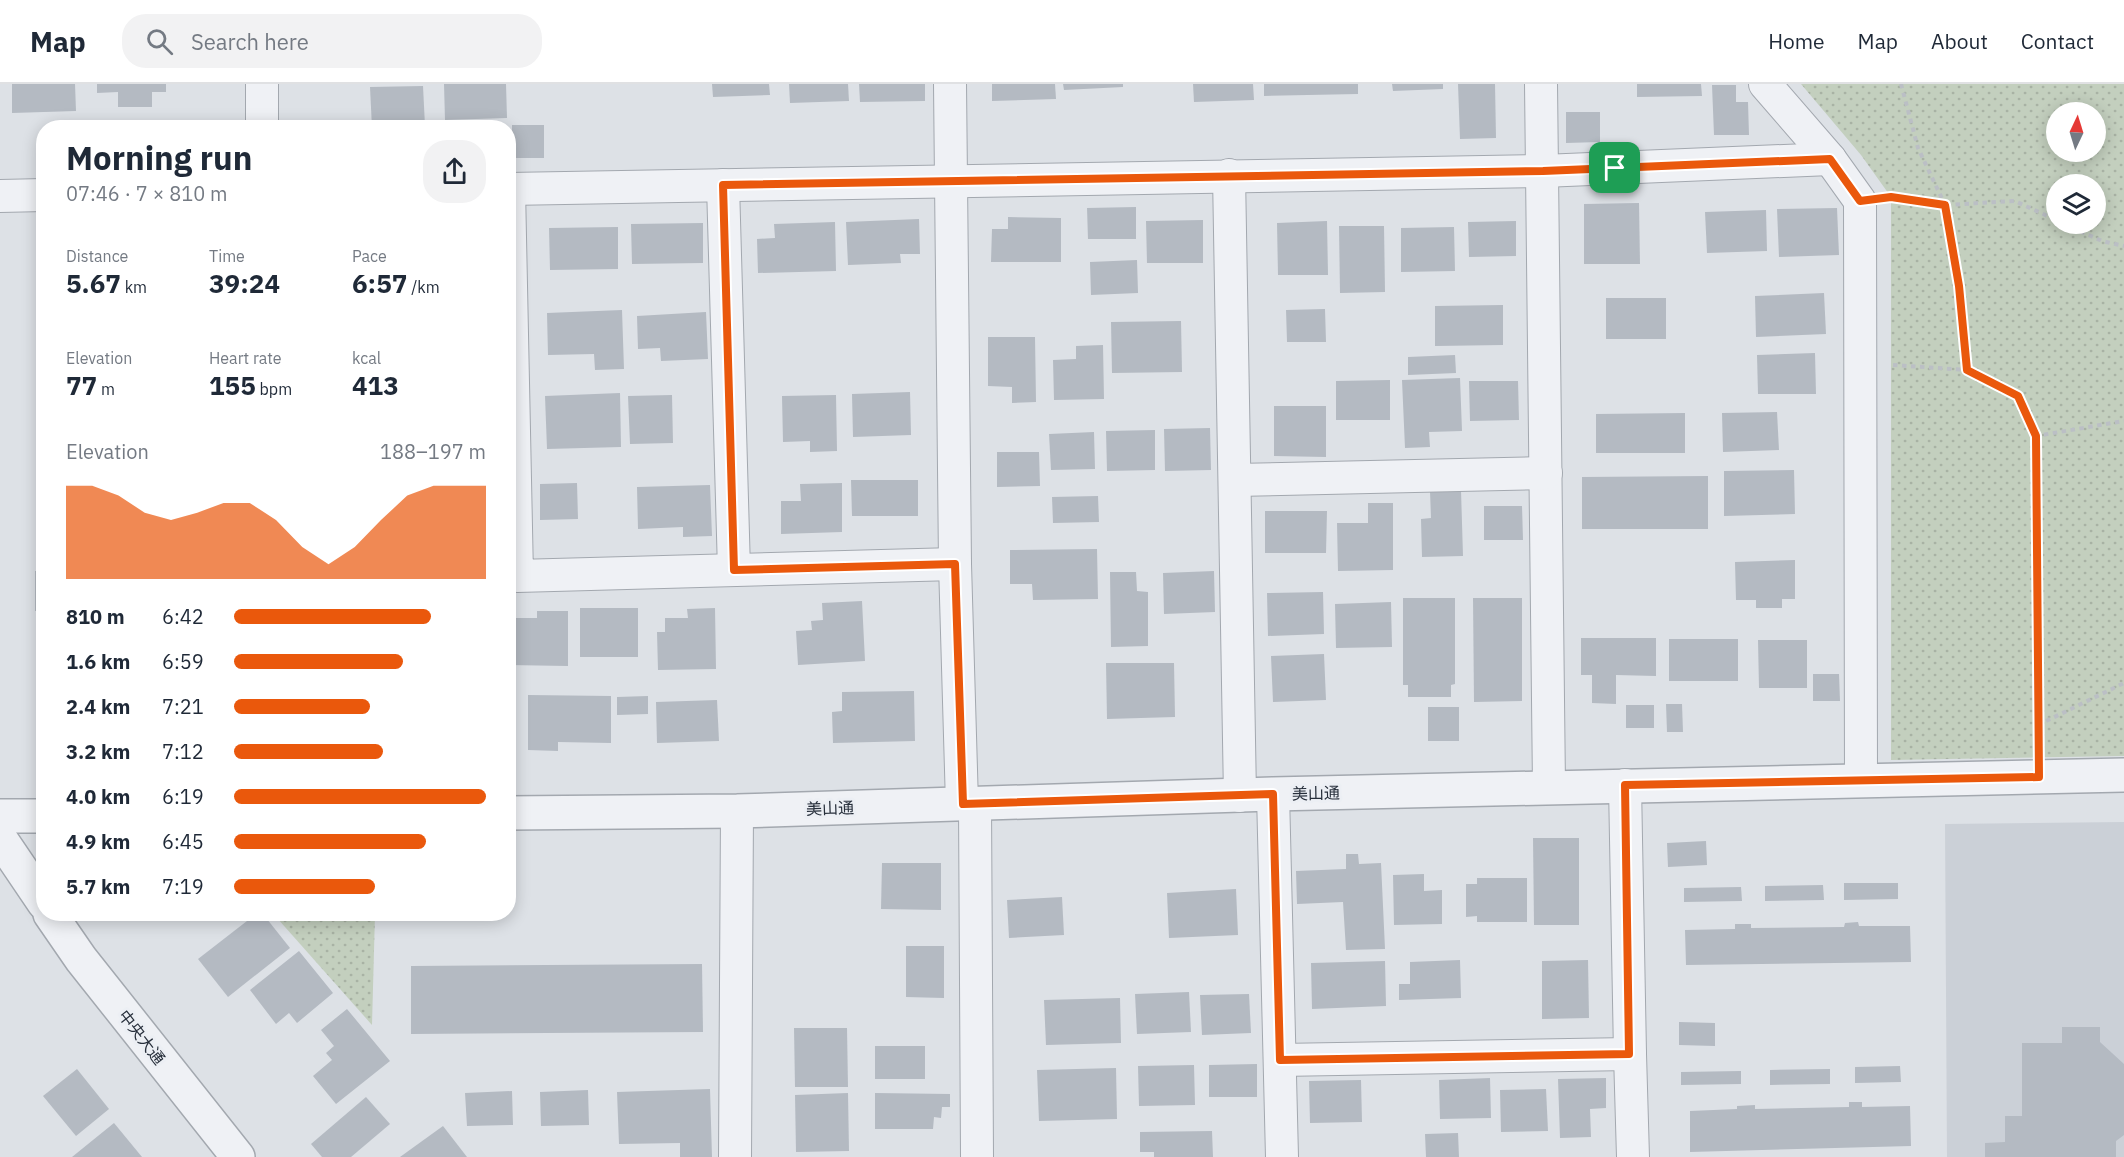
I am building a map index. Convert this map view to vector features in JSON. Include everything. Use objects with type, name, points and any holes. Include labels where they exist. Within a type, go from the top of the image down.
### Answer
[{"type":"street","points":[[262,84],[262,120]]},
{"type":"street","points":[[950,84],[955,564],[969,804],[977,1157]]},
{"type":"street","points":[[1541,84],[1549,787]]},
{"type":"street","points":[[1765,84],[1830,159],[1860,201],[1861,781]]},
{"type":"street","points":[[516,189],[1543,171],[1830,159]]},
{"type":"street","points":[[1229,175],[1240,796]]},
{"type":"street","points":[[723,185],[734,570]]},
{"type":"street","points":[[0,196],[36,195]]},
{"type":"street","points":[[1234,480],[1546,473]]},
{"type":"street","points":[[516,490],[518,576],[955,564]]},
{"type":"street","name":"美山通","points":[[516,813],[737,811],[1273,794],[2124,775]]},
{"type":"street","points":[[1625,785],[1633,1157]]},
{"type":"street","points":[[1273,794],[1282,1157]]},
{"type":"street","points":[[735,1157],[737,811]]},
{"type":"street","points":[[0,816],[36,816]]},
{"type":"street","points":[[0,838],[36,891]]},
{"type":"street","name":"中央大通","points":[[55,921],[81,959],[238,1157]]},
{"type":"street","points":[[1280,1060],[1629,1054]]},
{"type":"path","points":[[1901,84],[1918,148],[1945,205],[1959,286],[1967,370]]},
{"type":"path","points":[[1860,201],[1891,197],[1945,205],[2015,201],[2046,215]]},
{"type":"path","points":[[2086,234],[2102,241],[2124,246]]},
{"type":"path","points":[[1860,364],[1967,370],[2018,396],[2036,436],[2039,777]]},
{"type":"path","points":[[2036,436],[2124,421]]},
{"type":"path","points":[[2038,725],[2124,683]]},
{"type":"shaded area","points":[[2124,822],[2124,1157],[1947,1157],[1945,824]]},
{"type":"green space","points":[[1801,84],[2124,84],[2124,756],[1891,760],[1891,197],[1861,155]]},
{"type":"green space","points":[[280,921],[375,921],[372,1025]]},
{"type":"building","points":[[12,84],[75,84],[76,111],[12,113]]},
{"type":"building","points":[[97,84],[166,84],[166,92],[152,92],[152,107],[118,107],[118,92],[97,93]]},
{"type":"building","points":[[444,84],[506,84],[507,118],[445,120]]},
{"type":"building","points":[[712,84],[769,84],[770,95],[713,97]]},
{"type":"building","points":[[789,84],[848,84],[849,101],[790,103]]},
{"type":"building","points":[[859,84],[925,84],[925,101],[860,102]]},
{"type":"building","points":[[992,84],[1055,84],[1056,99],[992,101]]},
{"type":"building","points":[[1063,84],[1123,84],[1123,87],[1064,90]]},
{"type":"building","points":[[1193,84],[1253,84],[1254,100],[1194,102]]},
{"type":"building","points":[[1264,84],[1358,84],[1358,94],[1264,96]]},
{"type":"building","points":[[1392,84],[1443,84],[1443,89],[1393,91]]},
{"type":"building","points":[[1458,84],[1495,84],[1496,138],[1460,139]]},
{"type":"building","points":[[1637,84],[1701,84],[1702,96],[1637,97]]},
{"type":"building","points":[[1712,85],[1736,85],[1736,102],[1748,102],[1749,135],[1714,135]]},
{"type":"building","points":[[423,86],[425,120],[372,120],[370,87]]},
{"type":"building","points":[[1566,112],[1600,112],[1600,142],[1566,143]]},
{"type":"building","points":[[516,125],[544,125],[544,158],[516,158]]},
{"type":"building","points":[[1639,203],[1640,264],[1584,264],[1584,204]]},
{"type":"building","points":[[1136,207],[1136,239],[1088,239],[1087,208]]},
{"type":"building","points":[[1837,208],[1839,255],[1779,257],[1777,209]]},
{"type":"building","points":[[1766,210],[1767,251],[1707,253],[1705,212]]},
{"type":"building","points":[[1008,217],[1061,218],[1061,262],[991,262],[992,229],[1008,229]]},
{"type":"building","points":[[919,219],[920,254],[900,254],[901,263],[848,265],[846,222]]},
{"type":"building","points":[[1203,220],[1203,263],[1147,263],[1146,221]]},
{"type":"building","points":[[1327,221],[1328,275],[1278,275],[1277,223]]},
{"type":"building","points":[[1516,221],[1516,256],[1469,257],[1468,222]]},
{"type":"building","points":[[835,222],[836,271],[758,273],[757,239],[775,238],[774,224]]},
{"type":"building","points":[[703,223],[703,263],[632,264],[631,224]]},
{"type":"building","points":[[1339,226],[1384,226],[1385,292],[1340,293]]},
{"type":"building","points":[[618,227],[618,269],[550,270],[549,228]]},
{"type":"building","points":[[1454,227],[1455,271],[1401,272],[1401,228]]},
{"type":"building","points":[[1137,260],[1138,293],[1091,295],[1090,262]]},
{"type":"building","points":[[1824,293],[1826,334],[1756,337],[1755,296]]},
{"type":"building","points":[[1606,298],[1666,298],[1666,339],[1606,339]]},
{"type":"building","points":[[1503,305],[1503,345],[1435,346],[1435,306]]},
{"type":"building","points":[[1325,309],[1326,342],[1287,342],[1286,310]]},
{"type":"building","points":[[622,310],[624,369],[595,370],[594,354],[548,355],[547,313]]},
{"type":"building","points":[[706,312],[708,359],[661,361],[660,348],[638,349],[637,316]]},
{"type":"building","points":[[1181,321],[1182,372],[1112,373],[1111,322]]},
{"type":"building","points":[[988,337],[1035,337],[1036,402],[1012,403],[1012,387],[988,386]]},
{"type":"building","points":[[1103,345],[1104,399],[1054,400],[1053,360],[1076,359],[1076,346]]},
{"type":"building","points":[[1815,353],[1816,394],[1758,394],[1757,355]]},
{"type":"building","points":[[1455,355],[1456,373],[1408,375],[1408,357]]},
{"type":"building","points":[[1460,378],[1462,431],[1429,432],[1430,447],[1405,448],[1402,380]]},
{"type":"building","points":[[1390,380],[1390,420],[1336,420],[1336,381]]},
{"type":"building","points":[[1469,381],[1518,381],[1519,420],[1470,421]]},
{"type":"building","points":[[910,392],[911,435],[853,437],[852,394]]},
{"type":"building","points":[[620,393],[621,447],[547,449],[545,396]]},
{"type":"building","points":[[672,395],[673,443],[630,444],[628,396]]},
{"type":"building","points":[[836,395],[837,451],[810,452],[810,441],[783,442],[782,396]]},
{"type":"building","points":[[1274,406],[1326,406],[1326,457],[1274,456]]},
{"type":"building","points":[[1777,412],[1779,450],[1723,452],[1722,413]]},
{"type":"building","points":[[1685,413],[1685,453],[1596,453],[1596,414]]},
{"type":"building","points":[[1210,428],[1211,470],[1165,471],[1164,429]]},
{"type":"building","points":[[1155,430],[1155,470],[1107,471],[1106,431]]},
{"type":"building","points":[[1094,432],[1095,469],[1051,470],[1049,434]]},
{"type":"building","points":[[997,452],[1039,452],[1040,486],[997,487]]},
{"type":"building","points":[[1794,470],[1795,514],[1724,516],[1724,471]]},
{"type":"building","points":[[1708,476],[1708,529],[1582,529],[1582,477]]},
{"type":"building","points":[[851,480],[918,480],[918,516],[852,516]]},
{"type":"building","points":[[577,483],[578,519],[540,520],[540,484]]},
{"type":"building","points":[[842,483],[842,532],[781,534],[781,501],[801,501],[800,484]]},
{"type":"building","points":[[710,485],[712,536],[683,537],[683,527],[638,529],[637,487]]},
{"type":"building","points":[[1461,490],[1463,556],[1422,557],[1421,519],[1431,518],[1430,491]]},
{"type":"building","points":[[1098,496],[1099,522],[1053,523],[1052,497]]},
{"type":"building","points":[[1368,503],[1393,503],[1393,570],[1338,571],[1337,523],[1368,523]]},
{"type":"building","points":[[1484,506],[1522,506],[1523,540],[1484,540]]},
{"type":"building","points":[[1265,511],[1327,511],[1326,553],[1265,553]]},
{"type":"building","points":[[1097,549],[1098,599],[1033,600],[1032,584],[1010,584],[1010,550]]},
{"type":"building","points":[[1795,560],[1795,599],[1782,599],[1782,608],[1756,608],[1756,600],[1736,600],[1735,562]]},
{"type":"building","points":[[35,571],[36,571],[36,611]]},
{"type":"building","points":[[1214,571],[1215,612],[1164,614],[1163,573]]},
{"type":"building","points":[[1110,572],[1136,572],[1137,591],[1148,592],[1148,646],[1111,647]]},
{"type":"building","points":[[1323,592],[1324,634],[1268,636],[1267,593]]},
{"type":"building","points":[[1403,598],[1455,598],[1455,684],[1451,685],[1451,697],[1408,697],[1408,685],[1403,685]]},
{"type":"building","points":[[1473,598],[1522,598],[1522,701],[1474,702]]},
{"type":"building","points":[[862,601],[865,661],[798,665],[796,631],[812,630],[811,621],[823,620],[822,603]]},
{"type":"building","points":[[1391,602],[1392,647],[1336,648],[1335,604]]},
{"type":"building","points":[[580,608],[638,608],[638,657],[580,657]]},
{"type":"building","points":[[715,608],[716,669],[658,670],[657,632],[665,632],[665,618],[688,618],[687,609]]},
{"type":"building","points":[[537,611],[568,611],[568,666],[516,665],[516,618],[537,618]]},
{"type":"building","points":[[1581,638],[1656,638],[1656,676],[1616,675],[1616,704],[1592,703],[1592,675],[1581,675]]},
{"type":"building","points":[[1669,639],[1738,639],[1738,681],[1669,681]]},
{"type":"building","points":[[1758,640],[1807,640],[1807,688],[1759,688]]},
{"type":"building","points":[[1324,654],[1326,700],[1273,702],[1271,656]]},
{"type":"building","points":[[1106,663],[1174,663],[1175,717],[1107,719]]},
{"type":"building","points":[[1813,674],[1839,674],[1840,701],[1813,701]]},
{"type":"building","points":[[914,691],[915,741],[833,743],[832,712],[842,711],[842,692]]},
{"type":"building","points":[[528,695],[611,696],[611,743],[558,742],[558,751],[528,750]]},
{"type":"building","points":[[648,696],[648,714],[617,715],[617,697]]},
{"type":"building","points":[[717,700],[719,741],[657,743],[656,702]]},
{"type":"building","points":[[1666,704],[1682,704],[1683,732],[1667,732]]},
{"type":"building","points":[[1626,705],[1654,705],[1654,728],[1626,728]]},
{"type":"building","points":[[1428,707],[1459,707],[1459,741],[1428,741]]},
{"type":"building","points":[[1533,838],[1579,838],[1579,925],[1534,925]]},
{"type":"building","points":[[1706,841],[1707,865],[1668,867],[1667,843]]},
{"type":"building","points":[[1346,854],[1358,854],[1359,864],[1381,863],[1385,949],[1346,950],[1343,902],[1297,904],[1296,871],[1346,869]]},
{"type":"building","points":[[882,863],[941,863],[941,910],[881,909]]},
{"type":"building","points":[[1424,874],[1424,891],[1442,890],[1442,924],[1394,925],[1393,875]]},
{"type":"building","points":[[1477,878],[1527,878],[1527,922],[1477,922],[1477,916],[1466,917],[1466,884],[1477,884]]},
{"type":"building","points":[[1844,883],[1898,883],[1898,899],[1844,900]]},
{"type":"building","points":[[1823,885],[1824,900],[1765,901],[1765,886]]},
{"type":"building","points":[[1741,887],[1742,901],[1684,902],[1684,888]]},
{"type":"building","points":[[1236,889],[1238,935],[1169,938],[1167,893]]},
{"type":"building","points":[[1062,897],[1064,935],[1009,938],[1007,900]]},
{"type":"building","points":[[247,921],[269,921],[290,948],[228,997],[198,959]]},
{"type":"building","points":[[1858,922],[1859,926],[1910,926],[1911,962],[1686,965],[1685,930],[1735,929],[1735,924],[1751,924],[1751,928],[1844,927],[1845,923]]},
{"type":"building","points":[[906,946],[944,946],[944,998],[906,997]]},
{"type":"building","points":[[299,951],[333,993],[297,1023],[289,1013],[276,1024],[250,990]]},
{"type":"building","points":[[1460,960],[1461,998],[1399,1000],[1399,984],[1410,984],[1410,962]]},
{"type":"building","points":[[1588,960],[1589,1018],[1542,1019],[1542,961]]},
{"type":"building","points":[[1385,961],[1386,1006],[1312,1009],[1311,963]]},
{"type":"building","points":[[702,964],[703,1032],[411,1034],[411,966]]},
{"type":"building","points":[[1189,992],[1191,1032],[1137,1034],[1135,994]]},
{"type":"building","points":[[1249,994],[1251,1033],[1202,1035],[1200,995]]},
{"type":"building","points":[[1120,998],[1121,1043],[1046,1045],[1044,1000]]},
{"type":"building","points":[[347,1009],[390,1061],[336,1104],[313,1076],[332,1060],[326,1053],[334,1046],[321,1030]]},
{"type":"building","points":[[1679,1022],[1715,1023],[1715,1046],[1679,1045]]},
{"type":"building","points":[[2062,1027],[2100,1027],[2100,1042],[2124,1064],[2124,1135],[2116,1141],[2116,1157],[1985,1157],[1985,1143],[2005,1142],[2005,1116],[2022,1116],[2022,1043],[2062,1043]]},
{"type":"building","points":[[794,1028],[847,1028],[848,1087],[795,1087]]},
{"type":"building","points":[[875,1046],[925,1046],[925,1079],[875,1079]]},
{"type":"building","points":[[1257,1064],[1257,1097],[1209,1097],[1209,1065]]},
{"type":"building","points":[[1194,1065],[1195,1105],[1139,1106],[1138,1066]]},
{"type":"building","points":[[1900,1066],[1901,1082],[1855,1083],[1855,1067]]},
{"type":"building","points":[[1116,1068],[1117,1119],[1039,1121],[1037,1070]]},
{"type":"building","points":[[77,1069],[109,1109],[76,1136],[43,1096]]},
{"type":"building","points":[[1830,1069],[1830,1084],[1770,1085],[1770,1070]]},
{"type":"building","points":[[1741,1071],[1741,1084],[1681,1085],[1681,1072]]},
{"type":"building","points":[[1490,1078],[1491,1118],[1440,1119],[1439,1080]]},
{"type":"building","points":[[1606,1078],[1606,1108],[1590,1109],[1591,1137],[1560,1138],[1558,1079]]},
{"type":"building","points":[[1361,1080],[1362,1122],[1310,1123],[1309,1081]]},
{"type":"building","points":[[710,1089],[712,1157],[680,1157],[680,1143],[619,1144],[617,1092]]},
{"type":"building","points":[[1546,1089],[1548,1131],[1501,1132],[1500,1090]]},
{"type":"building","points":[[588,1090],[589,1125],[541,1126],[540,1092]]},
{"type":"building","points":[[512,1091],[513,1125],[467,1126],[465,1093]]},
{"type":"building","points":[[848,1093],[849,1151],[796,1152],[795,1095]]},
{"type":"building","points":[[875,1093],[950,1094],[950,1107],[942,1107],[941,1118],[934,1117],[933,1129],[875,1129]]},
{"type":"building","points":[[366,1097],[390,1124],[351,1157],[322,1157],[311,1144]]},
{"type":"building","points":[[1849,1102],[1862,1102],[1862,1107],[1910,1106],[1911,1146],[1690,1152],[1690,1111],[1737,1109],[1737,1106],[1755,1105],[1755,1109],[1849,1107]]},
{"type":"building","points":[[114,1123],[142,1157],[72,1157]]},
{"type":"building","points":[[443,1126],[467,1157],[400,1157]]},
{"type":"building","points":[[1212,1131],[1213,1157],[1154,1157],[1154,1152],[1140,1152],[1140,1132]]},
{"type":"building","points":[[1458,1133],[1459,1157],[1426,1157],[1425,1134]]},
{"type":"route","points":[[1830,159],[1860,201],[1891,197],[1945,205],[1959,286],[1967,370],[2018,396],[2036,436],[2039,777],[1625,785],[1629,1054],[1280,1060],[1273,794],[963,804],[955,564],[734,570],[723,185],[1615,168],[1830,159]]}]
